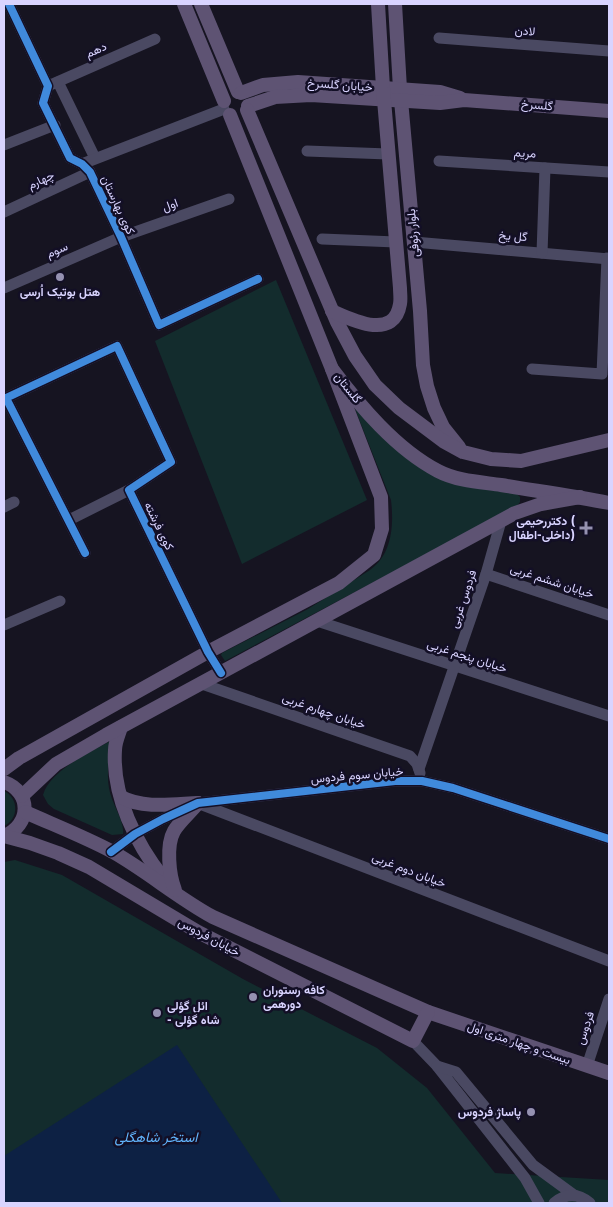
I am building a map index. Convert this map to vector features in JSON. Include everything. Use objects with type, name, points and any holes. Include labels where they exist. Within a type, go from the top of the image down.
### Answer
[{"type":"main road","name":"گلستان","points":[[184,4],[332,369],[351,394],[411,454],[439,472],[464,480],[609,503]]},
{"type":"main road","points":[[201,4],[240,93],[247,100],[247,108],[238,117],[226,109],[228,95],[240,93]]},
{"type":"main road","name":"بلوار رئوفی","points":[[332,311],[363,325],[375,326],[386,323],[395,317],[400,305],[383,94],[378,4]]},
{"type":"main road","name":"بلوار رئوفی","points":[[395,4],[423,365],[434,408],[443,427],[462,452]]},
{"type":"main road","name":"خیابان گلسرخ","points":[[240,93],[263,84],[298,82],[383,94]]},
{"type":"main road","name":"خیابان گلسرخ","points":[[247,108],[275,97],[292,95],[383,94],[440,97]]},
{"type":"main road","name":"گلسرخ","points":[[440,97],[609,111]]},
{"type":"main road","name":"گلستان","points":[[247,108],[332,311],[355,356],[375,385],[399,408],[443,442],[462,452],[491,459],[521,461],[609,440]]},
{"type":"main road","points":[[396,242],[414,242]]},
{"type":"main road","points":[[4,769],[19,758],[208,652],[340,582],[374,556],[382,529],[381,497],[332,369]]},
{"type":"main road","points":[[22,796],[56,764],[515,513],[541,504],[580,497]]},
{"type":"main road","points":[[121,727],[114,748],[116,776],[124,809],[135,834],[151,862],[177,895]]},
{"type":"main road","points":[[4,782],[17,789],[22,796],[25,812],[18,828],[4,836]]},
{"type":"main road","points":[[122,797],[130,802],[149,804],[198,803]]},
{"type":"main road","points":[[177,895],[172,884],[170,863],[170,849],[174,831],[198,803]]},
{"type":"main road","name":"خیابان فردوس","points":[[25,812],[111,852],[214,917],[428,1012]]},
{"type":"main road","name":"خیابان فردوس","points":[[4,836],[58,853],[89,867],[198,932],[413,1041]]},
{"type":"main road","points":[[413,1041],[428,1012]]},
{"type":"main road","name":"بیست و چهار متری اول","points":[[428,1012],[609,1073]]},
{"type":"street","name":"کوی بهارستان","points":[[12,5],[53,84],[95,158]]},
{"type":"street","name":"لادن","points":[[439,38],[609,51]]},
{"type":"street","name":"دهم","points":[[53,84],[155,39]]},
{"type":"street","name":"کوی بهارستان","points":[[53,84],[43,103],[70,158],[86,168],[159,325],[258,279]]},
{"type":"street","points":[[86,168],[95,158],[226,109]]},
{"type":"street","points":[[4,145],[55,125]]},
{"type":"street","points":[[307,151],[388,154]]},
{"type":"street","name":"مریم","points":[[439,161],[609,172]]},
{"type":"street","name":"چهارم","points":[[4,212],[86,168]]},
{"type":"street","points":[[542,253],[545,168]]},
{"type":"street","name":"اول","points":[[120,238],[229,199]]},
{"type":"street","name":"سوم","points":[[4,288],[120,238]]},
{"type":"street","points":[[322,238],[396,242]]},
{"type":"street","name":"گل یخ","points":[[414,242],[608,258]]},
{"type":"street","points":[[532,369],[602,374],[608,258]]},
{"type":"street","points":[[70,520],[129,490],[171,462],[117,346],[6,398],[85,552]]},
{"type":"street","name":"کوی فرشته","points":[[129,490],[208,652],[221,673]]},
{"type":"street","name":"فردوس غربی","points":[[420,775],[454,666],[486,574],[501,521]]},
{"type":"street","name":"خیابان ششم غربی","points":[[486,574],[609,615]]},
{"type":"street","points":[[4,625],[60,601]]},
{"type":"street","name":"خیابان پنجم غربی","points":[[317,621],[609,716]]},
{"type":"street","name":"خیابان چهارم غربی","points":[[202,684],[410,756],[417,764],[420,775]]},
{"type":"street","name":"خیابان سوم فردوس","points":[[111,852],[135,834],[198,803],[387,782],[420,775],[453,788],[609,839]]},
{"type":"street","name":"خیابان دوم غربی","points":[[198,803],[609,961]]},
{"type":"street","name":"فردوس","points":[[587,1066],[609,998]]},
{"type":"street","points":[[413,1041],[437,1066],[525,1178],[539,1203]]},
{"type":"street","points":[[437,1066],[456,1072],[533,1165],[574,1195],[590,1203]]},
{"type":"street","points":[[554,1203],[559,1198],[574,1195]]},
{"type":"green space","points":[[276,280],[367,500],[242,564],[155,341]]},
{"type":"green space","points":[[351,399],[401,452],[516,493],[520,497],[520,502],[517,506],[225,661],[221,655],[222,653],[308,609],[370,570],[377,564],[387,548],[392,519],[391,500]]},
{"type":"green space","points":[[112,740],[108,782],[110,794],[120,818],[123,834],[112,835],[54,809],[48,804],[43,795],[47,786],[62,770]]},
{"type":"green space","points":[[4,791],[9,794],[15,803],[15,814],[9,823],[4,826]]},
{"type":"green space","name":"ائل گؤلی - شاه گؤلی","points":[[15,860],[62,875],[243,979],[377,1048],[427,1088],[495,1173],[609,1180],[609,1203],[4,1203],[4,862]]},
{"type":"water","name":"استخر شاهگلی","points":[[177,1045],[282,1203],[4,1203],[4,1156]]},
{"type":"cycle path","points":[[9,4],[48,86],[43,103],[70,158],[82,164],[90,172],[121,237],[159,325],[258,279]]},
{"type":"cycle path","points":[[85,553],[6,398],[117,346],[171,462],[129,490],[208,652],[221,673]]},
{"type":"cycle path","points":[[111,852],[135,834],[198,803],[395,781],[422,781],[453,788],[609,839]]},
{"type":"place","name":"هتل بوتیک اُرسی","points":[[60,277]]},
{"type":"place","name":"دکتررحیمی ( داخلی-اطفال)","points":[[586,528]]},
{"type":"place","name":"کافه رستوران دورهمی","points":[[253,997]]},
{"type":"place","name":"ائل گؤلی - شاه گؤلی","points":[[157,1013]]},
{"type":"place","name":"پاساژ فردوس","points":[[531,1112]]}]
